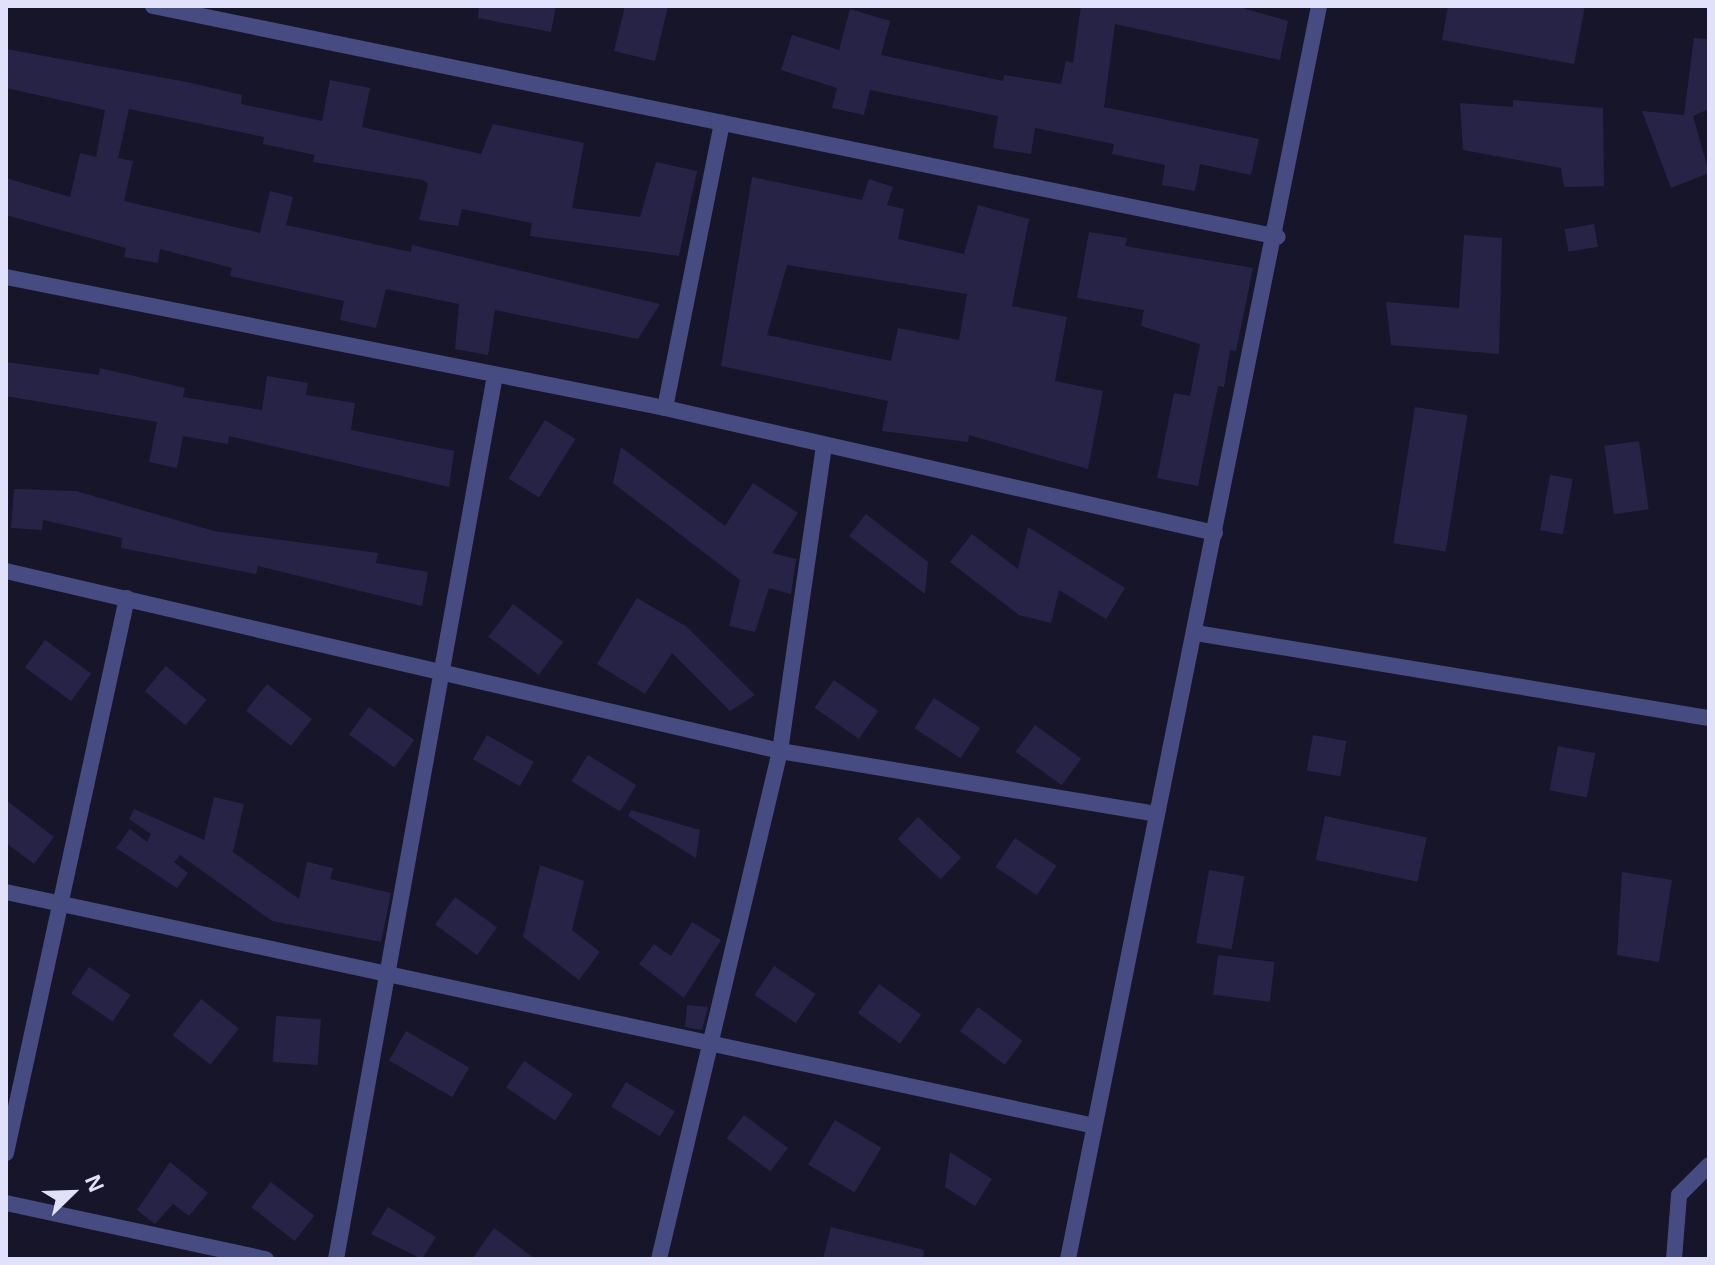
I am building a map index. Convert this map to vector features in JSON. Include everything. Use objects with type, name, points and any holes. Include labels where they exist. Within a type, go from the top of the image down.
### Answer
[{"type":"street","points":[[153,6],[1278,237]]},
{"type":"street","points":[[1068,1259],[1090,1125],[1278,237],[1319,6]]},
{"type":"street","points":[[665,408],[722,123]]},
{"type":"street","points":[[6,277],[665,408],[1215,533]]},
{"type":"street","points":[[336,1259],[388,975],[439,667],[495,375]]},
{"type":"street","points":[[659,1259],[713,1044],[780,751],[824,445]]},
{"type":"street","points":[[6,571],[439,667],[780,751],[1155,814]]},
{"type":"street","points":[[6,1153],[56,901],[127,598]]},
{"type":"street","points":[[1196,633],[1709,718]]},
{"type":"street","points":[[6,892],[1090,1125]]},
{"type":"street","points":[[1674,1259],[1679,1195],[1709,1165]]},
{"type":"street","points":[[6,1203],[266,1259]]},
{"type":"building","points":[[479,6],[556,6],[551,32],[478,18]]},
{"type":"building","points":[[625,6],[668,6],[655,61],[614,51]]},
{"type":"building","points":[[1081,6],[1236,6],[1288,21],[1280,60],[1115,24],[1104,107],[1259,139],[1251,175],[1200,164],[1195,191],[1162,185],[1165,165],[1112,154],[1114,144],[1035,128],[1031,154],[993,148],[998,116],[870,90],[864,115],[832,108],[837,88],[781,70],[792,35],[839,50],[850,9],[890,21],[881,55],[1003,81],[1004,75],[1061,84],[1066,61],[1073,63]]},
{"type":"building","points":[[1448,6],[1585,6],[1574,64],[1442,40]]},
{"type":"building","points":[[1694,38],[1709,39],[1709,109],[1693,116],[1709,173],[1671,188],[1642,111],[1684,115]]},
{"type":"building","points":[[6,49],[187,82],[242,95],[241,104],[322,121],[330,80],[370,88],[362,127],[481,154],[493,124],[584,143],[572,208],[640,217],[656,162],[697,171],[679,256],[530,236],[532,223],[462,209],[458,226],[419,220],[428,184],[423,180],[313,162],[315,155],[263,144],[264,137],[129,109],[118,158],[133,161],[124,201],[260,233],[270,191],[293,197],[286,225],[411,252],[412,245],[660,304],[638,339],[495,310],[488,355],[455,349],[459,304],[386,289],[376,328],[340,320],[344,301],[230,276],[232,268],[160,249],[158,263],[124,257],[126,248],[6,215],[6,178],[70,197],[80,153],[96,157],[105,110],[6,88]]},
{"type":"building","points":[[1513,100],[1603,108],[1604,186],[1564,187],[1561,168],[1463,150],[1460,103],[1513,107]]},
{"type":"building","points":[[752,177],[862,200],[869,179],[893,187],[887,205],[904,209],[898,239],[964,254],[978,205],[1029,219],[1012,306],[1067,317],[1055,381],[1103,391],[1088,469],[969,435],[968,442],[882,431],[888,401],[721,366]],"holes":[[[787,265],[967,294],[959,340],[898,328],[891,361],[767,335]]]},
{"type":"building","points":[[1594,224],[1598,247],[1568,252],[1564,229]]},
{"type":"building","points":[[1089,232],[1127,238],[1125,246],[1253,268],[1236,351],[1230,350],[1224,387],[1218,386],[1198,486],[1157,478],[1174,393],[1190,396],[1200,344],[1141,326],[1144,310],[1077,298]]},
{"type":"building","points":[[1464,235],[1502,238],[1499,354],[1391,345],[1386,302],[1459,308]]},
{"type":"building","points":[[6,362],[99,375],[100,368],[185,388],[183,397],[262,410],[267,376],[308,383],[306,395],[355,403],[351,430],[454,451],[449,487],[229,436],[228,444],[183,436],[177,468],[149,462],[157,422],[6,396]]},
{"type":"building","points":[[1415,407],[1467,415],[1446,552],[1393,543]]},
{"type":"building","points":[[545,420],[576,439],[539,498],[508,479]]},
{"type":"building","points":[[1639,441],[1649,509],[1614,514],[1604,446]]},
{"type":"building","points":[[621,447],[725,526],[753,483],[798,513],[772,553],[796,559],[791,594],[769,588],[755,632],[729,626],[740,580],[613,483]]},
{"type":"building","points":[[1550,475],[1573,479],[1563,534],[1540,530]]},
{"type":"building","points":[[14,489],[76,491],[214,531],[378,553],[376,563],[428,572],[422,606],[258,566],[256,574],[121,548],[122,538],[43,520],[42,530],[11,528]]},
{"type":"building","points":[[866,514],[928,562],[925,594],[849,536]]},
{"type":"building","points":[[1028,527],[1125,588],[1106,619],[1059,590],[1051,623],[1019,615],[950,562],[972,534],[1018,569]]},
{"type":"building","points":[[637,598],[687,627],[755,695],[730,711],[672,653],[645,694],[597,664]]},
{"type":"building","points":[[513,604],[563,642],[539,675],[488,637]]},
{"type":"building","points":[[45,640],[91,674],[71,701],[25,668]]},
{"type":"building","points":[[166,666],[207,700],[185,725],[145,691]]},
{"type":"building","points":[[834,680],[878,711],[859,739],[814,708]]},
{"type":"building","points":[[267,684],[312,719],[291,746],[246,711]]},
{"type":"building","points":[[934,698],[980,728],[961,758],[914,728]]},
{"type":"building","points":[[369,707],[414,740],[394,767],[349,735]]},
{"type":"building","points":[[1035,725],[1081,759],[1062,785],[1016,752]]},
{"type":"building","points":[[487,735],[534,762],[520,786],[473,759]]},
{"type":"building","points":[[1313,735],[1346,741],[1340,776],[1307,770]]},
{"type":"building","points":[[1558,746],[1595,753],[1587,797],[1549,790]]},
{"type":"building","points":[[588,755],[636,785],[620,811],[572,781]]},
{"type":"building","points":[[214,797],[244,804],[233,852],[299,899],[307,862],[333,868],[330,879],[391,893],[381,942],[272,921],[180,855],[174,862],[188,873],[177,888],[116,848],[130,829],[147,842],[151,834],[129,819],[134,809],[204,840]]},
{"type":"building","points":[[6,800],[54,837],[34,864],[6,843]]},
{"type":"building","points":[[631,810],[700,830],[696,858],[628,816]]},
{"type":"building","points":[[1325,816],[1427,838],[1417,882],[1316,860]]},
{"type":"building","points":[[918,817],[961,857],[941,879],[898,839]]},
{"type":"building","points":[[1015,838],[1056,866],[1037,895],[995,867]]},
{"type":"building","points":[[540,865],[584,881],[572,930],[600,952],[579,980],[523,937]]},
{"type":"building","points":[[1209,870],[1244,876],[1232,949],[1196,943]]},
{"type":"building","points":[[1622,872],[1672,880],[1659,962],[1617,955]]},
{"type":"building","points":[[455,897],[497,928],[477,955],[435,925]]},
{"type":"building","points":[[692,922],[721,940],[684,998],[639,964],[654,944],[671,956]]},
{"type":"building","points":[[1218,955],[1275,962],[1270,1002],[1213,995]]},
{"type":"building","points":[[774,966],[815,994],[796,1023],[754,995]]},
{"type":"building","points":[[89,967],[130,995],[113,1021],[71,994]]},
{"type":"building","points":[[879,984],[921,1015],[900,1044],[858,1013]]},
{"type":"building","points":[[201,999],[239,1029],[211,1065],[173,1035]]},
{"type":"building","points":[[687,1005],[708,1007],[702,1030],[685,1027]]},
{"type":"building","points":[[978,1007],[1023,1041],[1005,1065],[960,1031]]},
{"type":"building","points":[[276,1016],[321,1019],[318,1065],[273,1062]]},
{"type":"building","points":[[406,1031],[469,1068],[452,1097],[389,1060]]},
{"type":"building","points":[[524,1061],[573,1094],[555,1121],[506,1088]]},
{"type":"building","points":[[626,1082],[675,1111],[660,1136],[611,1107]]},
{"type":"building","points":[[744,1115],[788,1148],[770,1171],[727,1138]]},
{"type":"building","points":[[835,1120],[881,1148],[855,1192],[808,1165]]},
{"type":"building","points":[[950,1152],[992,1179],[975,1206],[945,1187]]},
{"type":"building","points":[[170,1162],[208,1193],[189,1216],[173,1204],[155,1224],[137,1210]]},
{"type":"building","points":[[271,1182],[314,1216],[295,1241],[251,1207]]},
{"type":"building","points":[[388,1207],[436,1237],[422,1259],[371,1234]]},
{"type":"building","points":[[831,1227],[924,1250],[923,1259],[823,1259]]},
{"type":"building","points":[[494,1228],[535,1259],[472,1259]]}]
